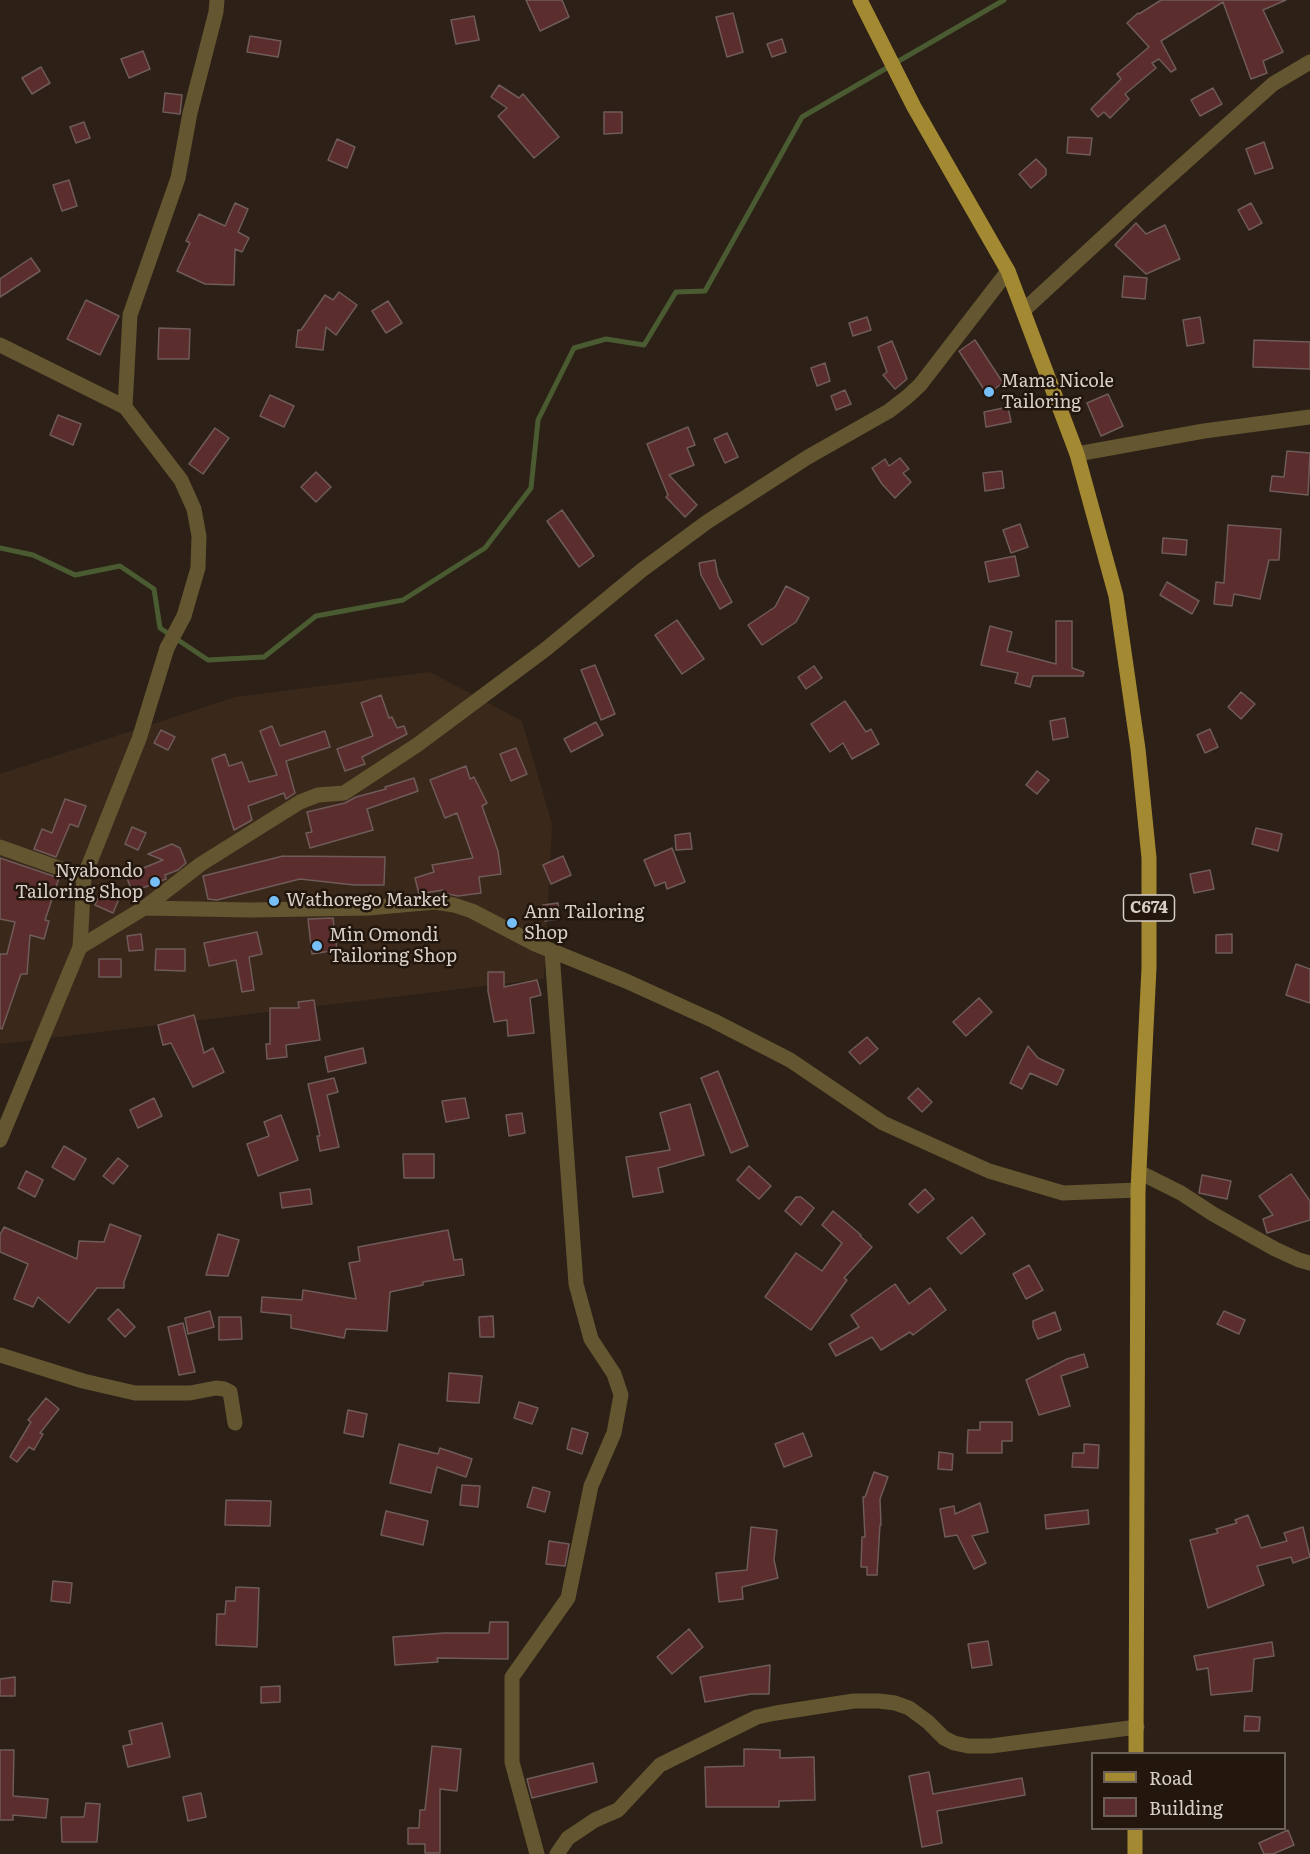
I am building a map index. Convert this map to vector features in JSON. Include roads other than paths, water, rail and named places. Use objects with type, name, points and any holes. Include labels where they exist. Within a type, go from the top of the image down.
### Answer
[{"type":"main road","name":"C674","points":[[861,0],[914,107],[1008,271],[1077,454],[1116,596],[1138,749],[1149,858],[1149,968],[1138,1190],[1136,1752]]},
{"type":"main road","points":[[1134,1854],[1135,1830]]},
{"type":"street","points":[[125,407],[129,315],[178,178],[190,113],[216,12],[217,0]]},
{"type":"street","points":[[1024,310],[1274,84],[1310,62]]},
{"type":"street","points":[[80,947],[144,908],[201,864],[300,802],[318,795],[344,793],[417,745],[546,649],[642,570],[707,522],[808,458],[889,411],[920,384],[1008,271]]},
{"type":"street","points":[[990,294],[1016,290]]},
{"type":"street","points":[[0,345],[125,407],[181,480],[194,509],[199,536],[198,568],[184,616],[167,648],[139,739],[84,877],[80,947],[0,1140]]},
{"type":"street","points":[[1077,454],[1204,431],[1310,417]]},
{"type":"street","points":[[0,847],[84,877]]},
{"type":"street","points":[[144,908],[262,910],[369,908],[435,902],[472,910],[535,945],[626,981],[714,1021],[790,1060],[883,1123],[989,1171],[1063,1192],[1138,1190]]},
{"type":"street","points":[[537,1854],[512,1762],[512,1677],[568,1598],[591,1486],[614,1433],[621,1395],[614,1374],[591,1339],[576,1284],[552,952]]},
{"type":"street","points":[[1139,1172],[1181,1193],[1275,1249],[1310,1263]]},
{"type":"street","points":[[0,1355],[83,1381],[135,1393],[190,1393],[216,1388],[224,1389],[230,1392],[235,1423]]},
{"type":"street","points":[[557,1854],[568,1838],[595,1820],[618,1810],[660,1765],[758,1717],[854,1701],[895,1703],[909,1708],[944,1738],[968,1746],[991,1746],[1137,1727]]},
{"type":"waterway","points":[[0,548],[33,555],[75,575],[120,566],[154,589],[160,628],[208,660],[264,657],[316,616],[403,600],[485,548],[531,488],[538,420],[574,348],[606,339],[644,345],[676,292],[705,291],[802,117],[1004,0]]},
{"type":"place","name":"Mama Nicole Tailoring","points":[[989,392]]},
{"type":"place","name":"Nyabondo Tailoring Shop","points":[[155,882]]},
{"type":"place","name":"Wathorego Market","points":[[274,901]]},
{"type":"place","name":"Ann Tailoring Shop","points":[[512,923]]},
{"type":"place","name":"Min Omondi Tailoring Shop","points":[[317,946]]}]
